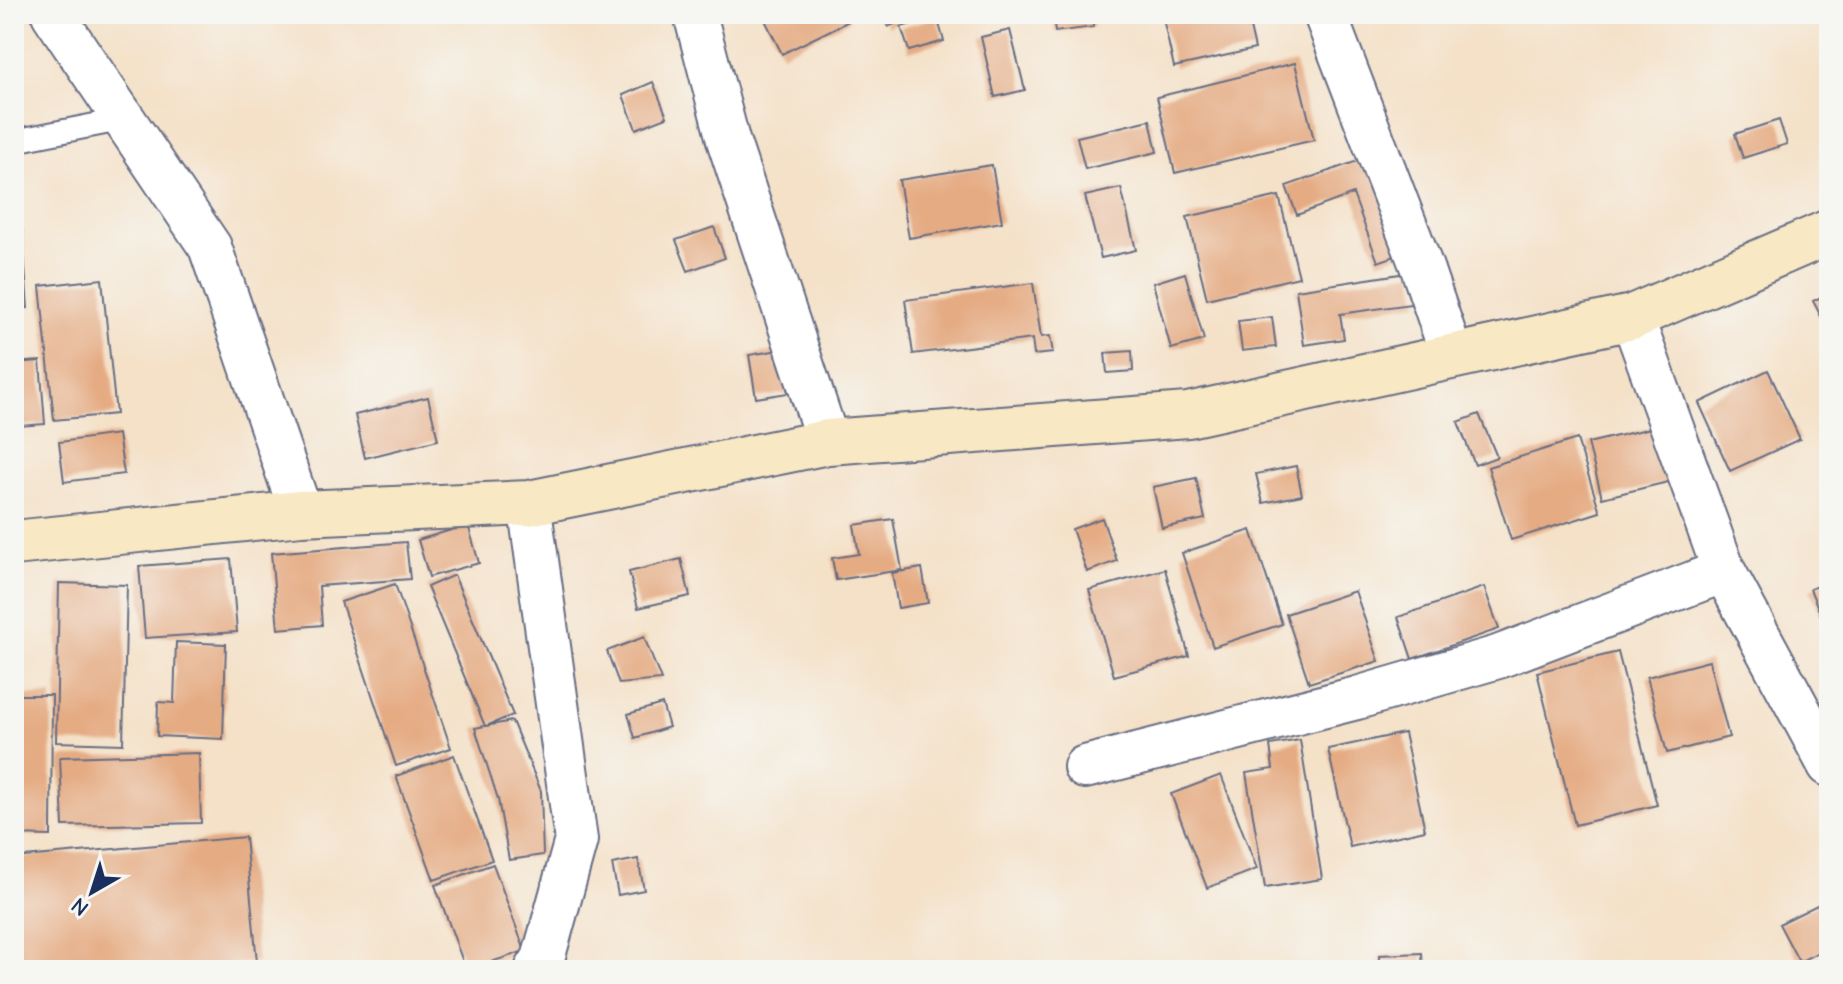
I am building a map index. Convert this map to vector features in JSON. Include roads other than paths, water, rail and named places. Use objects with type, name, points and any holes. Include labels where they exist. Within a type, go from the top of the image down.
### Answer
[{"type":"street","points":[[53,14],[210,247],[301,513]]},
{"type":"street","points":[[695,14],[728,140],[828,442]]},
{"type":"street","points":[[1325,14],[1422,268],[1452,356]]},
{"type":"street","points":[[14,543],[301,513],[529,503],[828,442],[1188,415],[1632,317],[1829,232]]},
{"type":"street","points":[[1632,317],[1724,571],[1827,757]]},
{"type":"street","points":[[529,503],[576,840],[543,959],[536,970]]},
{"type":"street","points":[[1085,767],[1357,698],[1498,657],[1724,571]]},
{"type":"lane","points":[[14,141],[125,119]]}]
